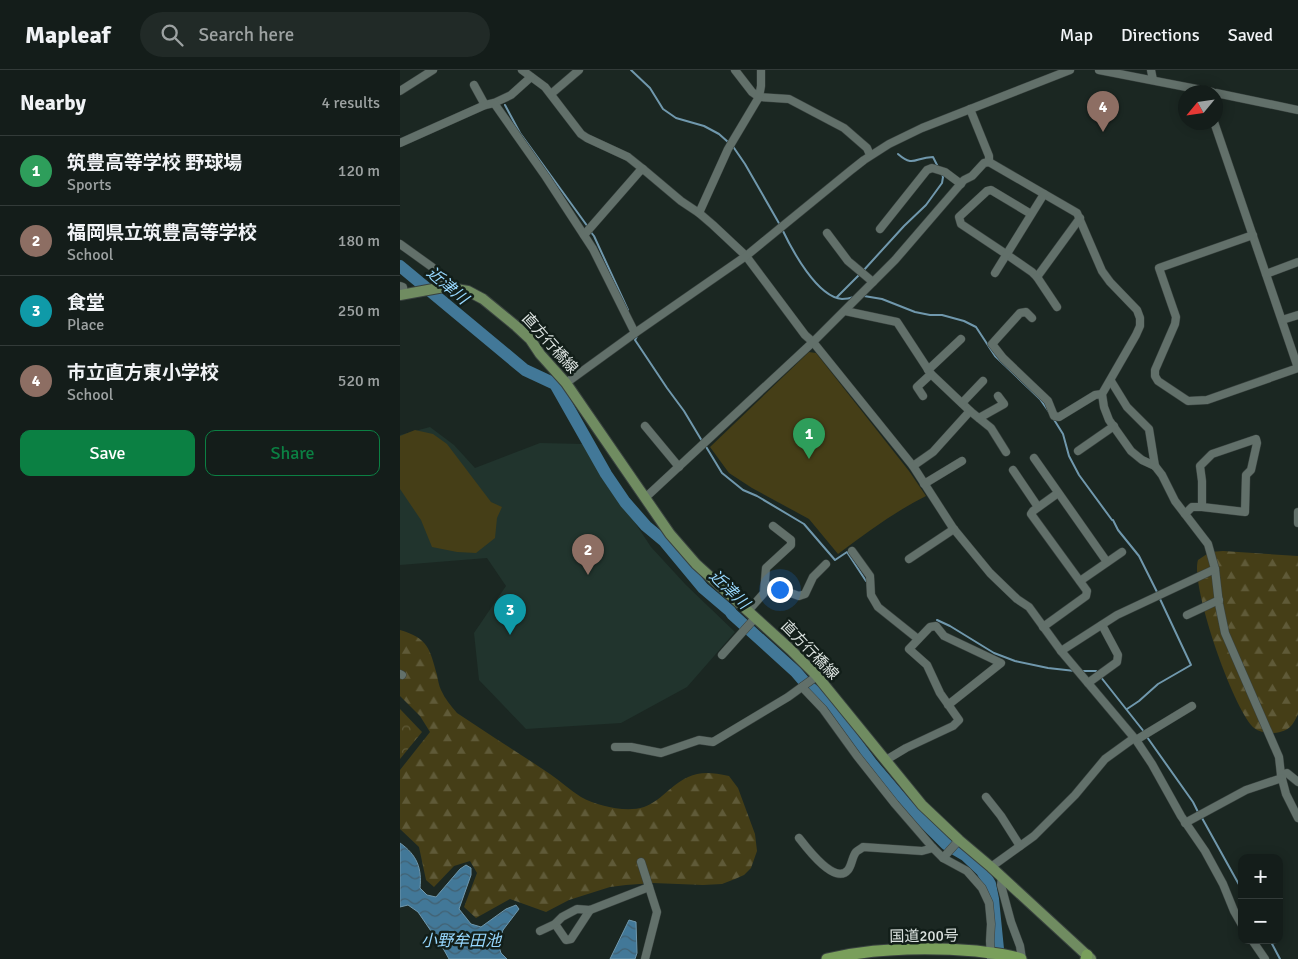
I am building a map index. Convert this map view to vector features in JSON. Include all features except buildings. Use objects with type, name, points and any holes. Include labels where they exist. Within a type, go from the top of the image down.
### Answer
[{"type":"highway","name":"国道200号","points":[[827,959],[902,949],[946,949],[967,955],[1019,958]]},
{"type":"main road","name":"直方行橋線","points":[[401,292],[444,288],[468,291],[483,298],[530,339],[540,354],[566,383],[670,534],[696,564],[792,650],[816,676],[922,805],[957,842],[991,867],[1088,958]]},
{"type":"street","points":[[401,88],[433,70]]},
{"type":"street","points":[[522,70],[545,86],[581,134],[628,157],[713,225],[746,256],[805,335],[813,342],[913,466],[954,529],[990,573],[1038,617],[1061,651],[1135,739],[1152,764],[1185,823],[1205,851],[1223,884],[1238,918]]},
{"type":"street","points":[[551,94],[579,70]]},
{"type":"street","points":[[735,70],[758,97],[788,99],[796,103],[844,128],[867,148],[870,155]]},
{"type":"street","points":[[698,213],[728,149],[758,97],[761,86],[761,70]]},
{"type":"street","points":[[566,383],[634,333],[746,256],[870,155],[922,128],[1070,70]]},
{"type":"street","points":[[1099,70],[1178,86]]},
{"type":"street","points":[[1151,70],[1153,80]]},
{"type":"street","points":[[400,143],[511,95],[531,77]]},
{"type":"street","points":[[474,85],[485,105]]},
{"type":"street","points":[[1223,95],[1298,110]]},
{"type":"street","points":[[494,103],[594,249],[634,333]]},
{"type":"street","points":[[970,109],[989,156],[989,162]]},
{"type":"street","points":[[1217,130],[1253,235],[1298,368],[1207,400],[1188,401],[1158,382],[1155,376],[1155,370],[1176,316],[1159,268],[1253,235]]},
{"type":"street","points":[[645,498],[813,342],[894,260],[964,180],[978,171],[984,163],[989,162],[1077,213],[1102,271],[1137,310],[1140,326],[1111,381],[1102,394],[1104,407],[1109,420],[1131,451],[1142,460],[1155,466],[1162,475],[1174,501],[1208,544],[1215,569],[1225,633],[1279,757],[1281,776],[1286,794],[1298,818]]},
{"type":"street","points":[[880,229],[927,170],[932,168],[945,172],[961,184]]},
{"type":"street","points":[[584,235],[639,172],[644,169]]},
{"type":"street","points":[[1031,214],[991,190],[986,191],[960,217],[961,224],[1032,272],[1057,307]]},
{"type":"street","points":[[995,272],[1044,194]]},
{"type":"street","points":[[1037,277],[1080,218]]},
{"type":"street","points":[[827,233],[848,261],[873,282]]},
{"type":"street","points":[[400,244],[440,275],[444,288]]},
{"type":"street","points":[[1266,274],[1298,262]]},
{"type":"street","points":[[844,311],[897,322],[930,372],[991,428],[1006,452]]},
{"type":"street","points":[[1032,318],[1026,312],[1020,313],[992,344],[1003,358],[1048,401],[1054,416],[1059,417],[1095,395],[1102,394]]},
{"type":"street","points":[[1282,320],[1298,315]]},
{"type":"street","points":[[923,396],[917,387],[961,339]]},
{"type":"street","points":[[962,403],[983,381]]},
{"type":"street","points":[[1111,381],[1128,407],[1149,429],[1155,466]]},
{"type":"street","points":[[979,418],[1004,404],[998,396]]},
{"type":"street","points":[[913,466],[933,452],[970,410]]},
{"type":"street","points":[[645,426],[679,467]]},
{"type":"street","points":[[1078,450],[1114,426]]},
{"type":"street","points":[[1185,514],[1192,508],[1202,507],[1245,512],[1246,475],[1251,470],[1258,443],[1256,439],[1212,454],[1200,466],[1202,507]]},
{"type":"street","points":[[1034,458],[1107,562]]},
{"type":"street","points":[[924,484],[962,462]]},
{"type":"street","points":[[1013,470],[1038,507]]},
{"type":"street","points":[[1043,627],[1086,596],[1087,591],[1031,514],[1058,493]]},
{"type":"street","points":[[1298,512],[1298,523]]},
{"type":"street","points":[[722,655],[753,615],[764,593],[766,568],[791,545],[791,540],[773,526]]},
{"type":"street","points":[[908,559],[954,529]]},
{"type":"street","points":[[852,551],[870,576],[871,595],[878,607],[918,639]]},
{"type":"street","points":[[1080,581],[1122,552]]},
{"type":"street","points":[[765,584],[799,596],[805,594],[813,577],[826,564]]},
{"type":"street","points":[[1061,651],[1117,615],[1215,569]]},
{"type":"street","points":[[1187,615],[1219,600]]},
{"type":"street","points":[[1088,683],[1116,662],[1118,655],[1102,625]]},
{"type":"street","points":[[886,760],[906,748],[953,726],[959,720],[948,705],[940,693],[927,665],[909,649],[930,627],[936,626],[944,636],[1001,664],[948,705]]},
{"type":"street","points":[[615,747],[631,747],[661,752],[699,740],[713,742],[788,697],[816,676]]},
{"type":"street","points":[[802,687],[823,709],[895,804],[933,848],[966,871],[982,888],[989,902],[991,956]]},
{"type":"street","points":[[991,867],[1034,836],[1075,795],[1105,759],[1192,706]]},
{"type":"street","points":[[1185,823],[1246,790],[1287,773],[1298,782]]},
{"type":"street","points":[[986,797],[1020,846]]},
{"type":"street","points":[[799,838],[820,863],[836,873],[843,874],[848,871],[856,852],[863,847],[922,851],[933,848]]},
{"type":"street","points":[[944,856],[957,842]]},
{"type":"street","points":[[640,862],[657,912],[645,959]]},
{"type":"street","points":[[1002,877],[1001,885],[1020,946],[1019,958]]},
{"type":"street","points":[[540,931],[578,909],[590,910],[649,887]]},
{"type":"street","points":[[555,924],[566,940],[571,939],[590,910]]},
{"type":"street","points":[[1255,944],[1264,959]]},
{"type":"shaded area","points":[[430,427],[454,445],[475,468],[540,443],[583,444],[651,547],[686,585],[735,632],[687,687],[621,723],[526,729],[479,680],[474,633],[506,586],[487,558],[400,565],[400,435]]},
{"type":"green space","points":[[809,352],[816,353],[909,471],[926,496],[891,516],[838,554],[809,519],[752,488],[729,473],[710,447]]},
{"type":"green space","points":[[415,430],[433,434],[447,444],[491,502],[502,507],[497,518],[495,538],[476,553],[457,552],[432,547],[421,520],[400,489],[400,436]]},
{"type":"green space","points":[[1223,551],[1298,556],[1298,714],[1291,726],[1282,732],[1262,732],[1254,728],[1245,717],[1235,698],[1215,647],[1200,594],[1197,574],[1198,560],[1210,552]]},
{"type":"green space","points":[[400,630],[417,637],[430,651],[441,690],[457,713],[588,800],[612,808],[637,809],[654,802],[676,784],[690,776],[711,773],[729,776],[738,788],[755,834],[757,851],[751,868],[744,875],[722,884],[653,883],[610,887],[569,900],[546,912],[510,899],[476,918],[464,907],[477,873],[470,861],[454,866],[434,887],[426,880],[419,847],[400,829],[400,770],[430,732],[420,716],[400,696]]},
{"type":"green space","points":[[400,709],[422,732],[400,759]]},
{"type":"water","name":"小野牟田池","points":[[400,843],[411,852],[417,862],[420,874],[420,888],[427,895],[436,897],[460,869],[466,865],[471,868],[471,875],[459,909],[471,924],[481,927],[506,909],[516,905],[519,909],[503,930],[498,944],[501,953],[507,959],[449,959],[418,912],[408,905],[400,907]]},
{"type":"water","points":[[629,920],[636,922],[637,953],[635,959],[610,959]]},
{"type":"waterway","points":[[631,70],[650,88],[663,109],[676,118],[704,126],[719,134],[728,142]]},
{"type":"waterway","points":[[505,105],[520,133],[588,227]]},
{"type":"waterway","points":[[732,145],[780,225]]},
{"type":"waterway","points":[[898,154],[911,161],[933,157],[938,167]]},
{"type":"waterway","points":[[863,271],[926,205],[942,183],[942,174]]},
{"type":"waterway","points":[[782,229],[806,271],[823,290],[842,299],[854,297]]},
{"type":"waterway","points":[[590,231],[628,310]]},
{"type":"waterway","name":"近津川","points":[[400,266],[525,370],[555,384],[606,474],[625,502],[646,526],[664,541],[703,588],[817,693],[905,803],[946,844],[965,855],[982,871],[990,884],[993,899],[999,959]]},
{"type":"waterway","points":[[837,297],[860,274]]},
{"type":"waterway","points":[[864,296],[882,299],[915,312],[942,315],[964,321],[976,327],[995,356],[1040,399],[1049,412]]},
{"type":"waterway","points":[[637,336],[635,340],[684,411],[702,441]]},
{"type":"waterway","points":[[1053,418],[1063,434],[1069,456],[1079,475],[1139,556],[1158,594]]},
{"type":"waterway","points":[[705,445],[722,473],[743,490],[757,496],[804,524],[835,560],[847,552],[866,581]]},
{"type":"waterway","points":[[1127,709],[1158,684],[1191,665],[1160,599]]},
{"type":"waterway","points":[[937,620],[994,653],[1015,661],[1075,671]]},
{"type":"waterway","points":[[1082,671],[1097,672]]},
{"type":"waterway","points":[[1100,676],[1145,733]]},
{"type":"waterway","points":[[1147,737],[1193,802],[1199,814]]},
{"type":"waterway","points":[[1202,818],[1238,883]]},
{"type":"waterway","points":[[1272,944],[1280,959]]},
{"type":"place","name":"市立直方東小学校","points":[[1103,132]]},
{"type":"place","name":"筑豊高等学校 野球場","points":[[809,459]]},
{"type":"place","name":"福岡県立筑豊高等学校","points":[[588,575]]},
{"type":"place","name":"食堂","points":[[510,635]]}]
